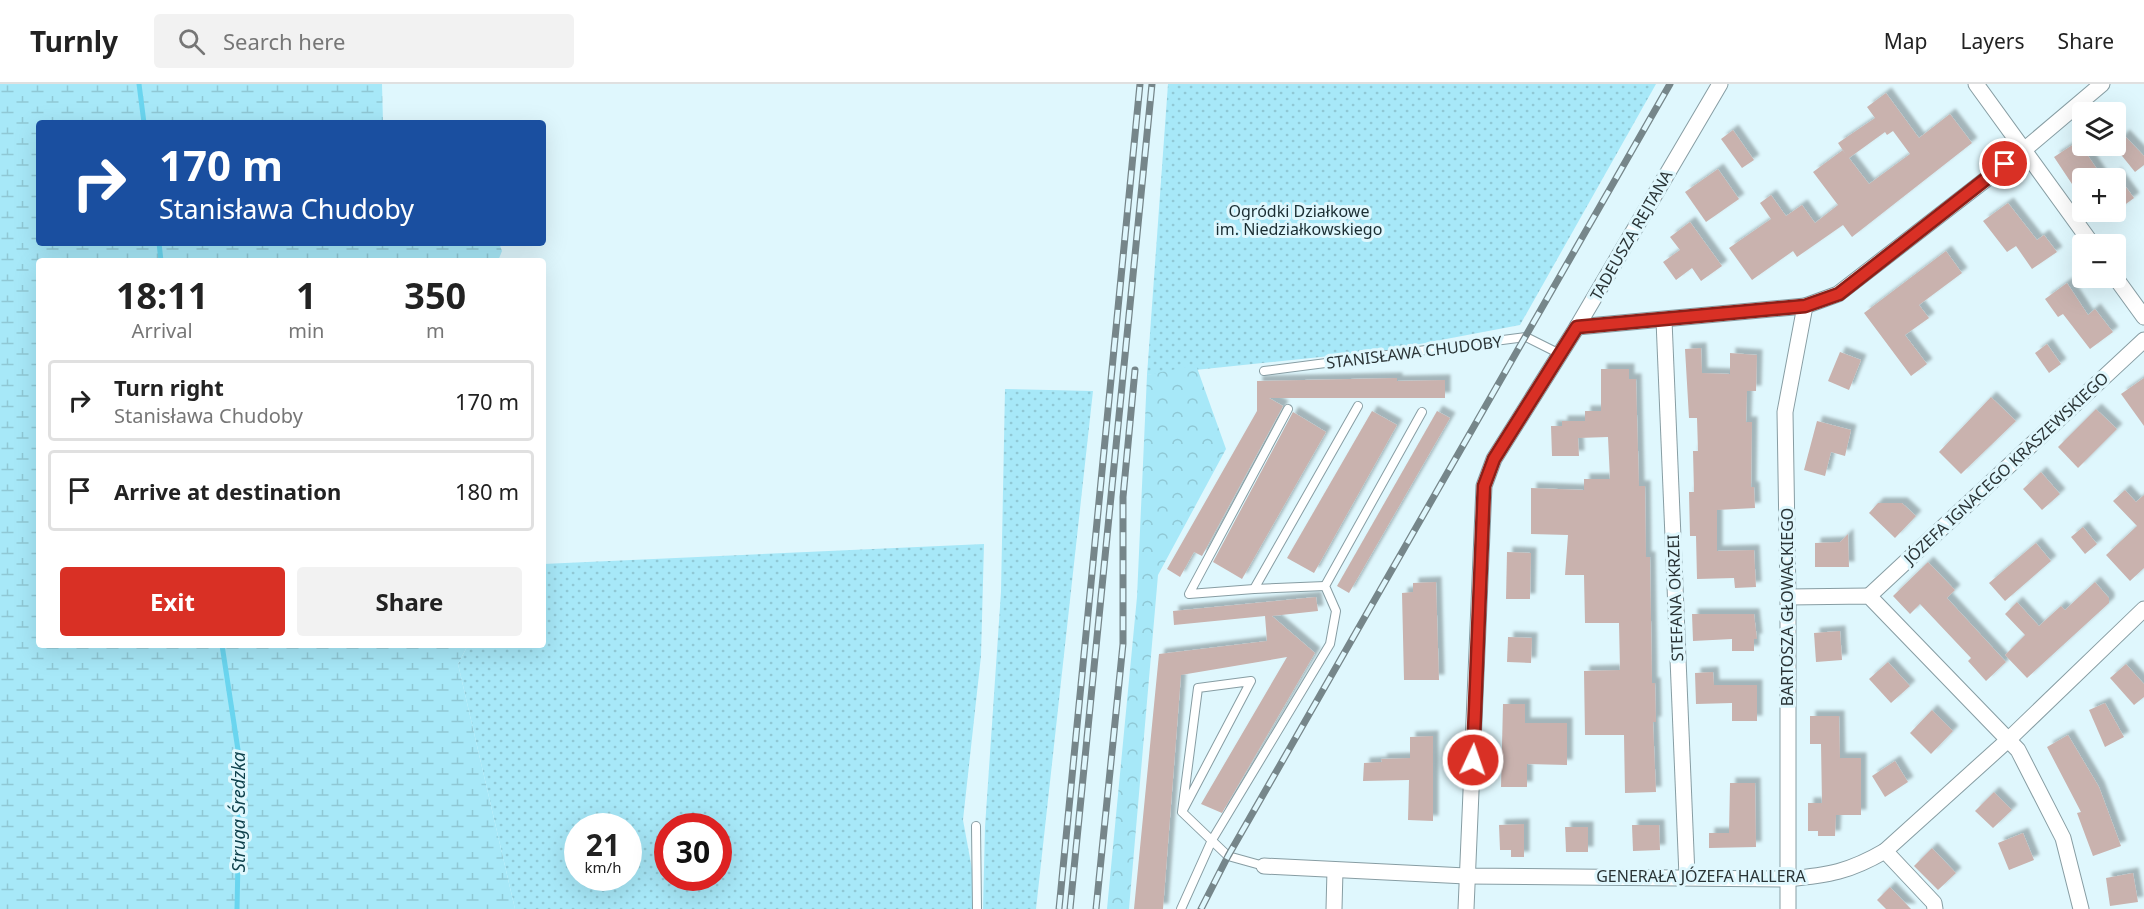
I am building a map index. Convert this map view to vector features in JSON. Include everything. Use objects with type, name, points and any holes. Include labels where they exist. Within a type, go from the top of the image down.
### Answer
[{"type":"street","name":"TADEUSZA REJTANA","points":[[1466,909],[1484,486],[1494,459],[1577,327],[1720,84]]},
{"type":"street","points":[[1976,84],[2085,234]]},
{"type":"street","points":[[1577,327],[1805,306],[1839,294],[2024,150],[2102,84]]},
{"type":"street","points":[[2123,288],[2144,317]]},
{"type":"street","name":"BARTOSZA GŁOWACKIEGO","points":[[1788,909],[1788,597],[1785,412],[1805,306]]},
{"type":"street","name":"STEFANA OKRZEI","points":[[1664,320],[1687,876]]},
{"type":"street","name":"JÓZEFA IGNACEGO KRASZEWSKIEGO","points":[[1869,596],[2144,340]]},
{"type":"street","points":[[1788,597],[1869,596],[2008,740],[2028,767],[2063,838],[2081,909]]},
{"type":"street","name":"GENERAŁA JÓZEFA HALLERA","points":[[1264,866],[1466,876],[1687,876],[1788,879],[1836,874],[1862,865],[1885,851],[2008,740],[2144,609]]},
{"type":"street","points":[[1885,851],[1934,903],[1935,909]]},
{"type":"street","points":[[1334,909],[1335,870]]},
{"type":"lane","name":"STANISŁAWA CHUDOBY","points":[[1264,371],[1526,337],[1560,354]]},
{"type":"lane","points":[[1254,589],[1358,406]]},
{"type":"lane","points":[[1288,409],[1189,594],[1325,586]]},
{"type":"lane","points":[[1325,586],[1422,412]]},
{"type":"lane","points":[[1181,909],[1212,840],[1330,644],[1336,610],[1325,586]]},
{"type":"lane","points":[[1251,681],[1230,722],[1182,812],[1198,688],[1251,681]]},
{"type":"lane","points":[[1182,812],[1228,856],[1264,866]]},
{"type":"lane","points":[[976,826],[979,879],[977,909]]},
{"type":"green space","points":[[0,84],[382,84],[383,120],[36,120],[36,246],[500,246],[502,251],[499,258],[36,258],[36,648],[466,648],[458,664],[515,909],[0,909]]},
{"type":"green space","name":"Ogródki Działkowe im. Niedziałkowskiego","points":[[1168,84],[1656,84],[1520,325],[1388,350],[1147,375]]},
{"type":"green space","points":[[1196,365],[1226,449],[1158,575],[1129,909],[1107,909],[1137,597],[1147,375]]},
{"type":"green space","points":[[1005,389],[1093,391],[1036,909],[983,909],[985,827],[1001,592]]},
{"type":"green space","points":[[984,544],[981,656],[963,820],[974,880],[972,909],[515,909],[458,664],[466,648],[546,648],[546,564]]},
{"type":"building","points":[[1886,93],[1919,138],[1950,114],[1972,143],[1852,237],[1843,225],[1797,257],[1793,251],[1752,280],[1729,248],[1771,219],[1760,203],[1771,195],[1786,216],[1802,205],[1815,223],[1838,205],[1813,172],[1843,150],[1838,143],[1875,118],[1867,107]],"holes":[[[1893,131],[1910,154],[1869,184],[1849,158],[1885,132],[1887,135]]]},
{"type":"building","points":[[1733,130],[1754,160],[1742,168],[1721,139]]},
{"type":"building","points":[[2126,137],[2144,156],[2144,165],[2135,172],[2122,156],[2126,156]]},
{"type":"building","points":[[2072,145],[2072,156],[2088,156],[2096,168],[2072,168],[2072,184],[2054,157]]},
{"type":"building","points":[[1718,169],[1739,199],[1706,222],[1685,192]]},
{"type":"building","points":[[2126,187],[2134,198],[2126,204]]},
{"type":"building","points":[[2008,203],[2037,240],[2044,235],[2057,252],[2032,269],[2016,246],[2007,252],[1983,221]]},
{"type":"building","points":[[1690,222],[1722,266],[1701,281],[1692,268],[1676,280],[1663,262],[1680,250],[1670,237]]},
{"type":"building","points":[[1946,251],[1962,273],[1919,305],[1929,318],[1905,335],[1927,364],[1911,376],[1864,313]]},
{"type":"building","points":[[2067,283],[2088,315],[2095,309],[2113,332],[2090,349],[2063,314],[2058,317],[2045,299]]},
{"type":"building","points":[[2047,344],[2061,364],[2049,373],[2035,353]]},
{"type":"building","points":[[1701,348],[1702,373],[1730,374],[1730,353],[1757,355],[1756,391],[1747,391],[1746,422],[1752,422],[1751,487],[1754,487],[1755,508],[1717,510],[1717,551],[1754,550],[1756,587],[1735,588],[1734,578],[1697,579],[1696,536],[1690,536],[1689,492],[1694,492],[1693,451],[1698,451],[1697,418],[1689,418],[1685,349]]},
{"type":"building","points":[[1840,352],[1861,360],[1849,390],[1828,381]]},
{"type":"building","points":[[1601,369],[1629,369],[1629,379],[1636,379],[1639,486],[1645,486],[1646,557],[1650,557],[1656,792],[1625,793],[1624,735],[1585,735],[1584,671],[1620,670],[1619,623],[1585,623],[1584,575],[1565,575],[1568,535],[1531,534],[1531,488],[1584,490],[1584,479],[1610,479],[1608,437],[1578,438],[1579,456],[1552,456],[1551,426],[1562,426],[1562,421],[1585,421],[1585,411],[1601,411]]},
{"type":"building","points":[[1397,378],[1397,381],[1445,380],[1445,398],[1269,398],[1283,406],[1202,556],[1194,552],[1180,577],[1167,569],[1257,411],[1257,381]]},
{"type":"building","points":[[2144,378],[2144,426],[2121,394]]},
{"type":"building","points":[[1991,397],[2016,421],[1961,474],[1939,452]]},
{"type":"building","points":[[2096,409],[2117,429],[2078,468],[2058,447]]},
{"type":"building","points":[[1372,411],[1397,425],[1314,573],[1287,558]]},
{"type":"building","points":[[1437,411],[1450,418],[1349,593],[1337,586]]},
{"type":"building","points":[[1293,412],[1326,432],[1242,579],[1213,562]]},
{"type":"building","points":[[1817,421],[1851,430],[1845,456],[1831,452],[1825,476],[1804,470]]},
{"type":"building","points":[[2041,472],[2060,494],[2042,510],[2023,489]]},
{"type":"building","points":[[2125,490],[2136,502],[2144,495],[2144,568],[2130,581],[2106,555],[2137,526],[2113,501]]},
{"type":"building","points":[[1878,503],[1902,503],[1916,516],[1895,538],[1869,513]]},
{"type":"building","points":[[2083,527],[2097,544],[2085,554],[2071,537]]},
{"type":"building","points":[[1848,534],[1849,567],[1815,567],[1815,543],[1840,542]]},
{"type":"building","points":[[2036,543],[2051,561],[2005,601],[1989,583]]},
{"type":"building","points":[[1507,552],[1531,553],[1530,599],[1506,599]]},
{"type":"building","points":[[1928,562],[1955,590],[1947,598],[2006,662],[1986,681],[1968,661],[1971,658],[1920,604],[1910,614],[1893,596]]},
{"type":"building","points":[[1436,582],[1439,680],[1404,680],[1402,593],[1413,592],[1413,583]]},
{"type":"building","points":[[2095,582],[2109,598],[2109,603],[2027,678],[2005,655],[2025,635],[2005,614],[2017,602],[2039,626],[2061,606],[2065,610]]},
{"type":"building","points":[[1316,597],[1318,611],[1272,616],[1315,653],[1222,813],[1201,804],[1287,657],[1181,675],[1163,909],[1134,909],[1159,654],[1267,641],[1265,616],[1174,625],[1173,611]]},
{"type":"building","points":[[1692,614],[1754,614],[1757,639],[1754,639],[1754,651],[1732,651],[1732,639],[1693,641]]},
{"type":"building","points":[[1840,631],[1842,660],[1816,662],[1814,633]]},
{"type":"building","points":[[1508,637],[1532,638],[1531,663],[1507,662]]},
{"type":"building","points":[[1888,662],[1910,686],[1891,703],[1869,679]]},
{"type":"building","points":[[2126,664],[2144,684],[2144,697],[2134,705],[2110,678]]},
{"type":"building","points":[[1713,672],[1714,685],[1757,685],[1757,721],[1732,721],[1732,703],[1696,704],[1695,673]]},
{"type":"building","points":[[2105,703],[2124,737],[2105,747],[2089,710]]},
{"type":"building","points":[[1503,704],[1525,704],[1525,723],[1567,723],[1567,765],[1527,764],[1527,787],[1501,787]]},
{"type":"building","points":[[1932,710],[1953,731],[1931,754],[1910,733]]},
{"type":"building","points":[[1810,716],[1839,716],[1840,758],[1861,758],[1861,815],[1836,815],[1835,836],[1818,836],[1818,831],[1808,831],[1808,803],[1822,803],[1821,744],[1810,744]]},
{"type":"building","points":[[2068,735],[2099,787],[2121,846],[2093,856],[2077,813],[2081,812],[2047,747]]},
{"type":"building","points":[[1433,736],[1433,821],[1408,820],[1409,780],[1363,781],[1364,763],[1382,762],[1381,759],[1410,758],[1410,737]]},
{"type":"building","points":[[1895,761],[1908,782],[1885,797],[1872,776]]},
{"type":"building","points":[[1730,783],[1755,783],[1756,847],[1709,848],[1709,833],[1729,833]]},
{"type":"building","points":[[1994,792],[2012,810],[1993,828],[1975,811]]},
{"type":"building","points":[[1524,824],[1524,857],[1511,857],[1511,850],[1500,850],[1499,825]]},
{"type":"building","points":[[1632,825],[1659,825],[1660,850],[1633,851]]},
{"type":"building","points":[[1565,827],[1588,827],[1588,852],[1566,852]]},
{"type":"building","points":[[2023,833],[2034,860],[2009,870],[1998,843]]},
{"type":"building","points":[[1932,848],[1956,873],[1938,890],[1914,866]]},
{"type":"building","points":[[2133,873],[2138,902],[2110,906],[2106,878]]},
{"type":"building","points":[[1890,887],[1911,909],[1886,909],[1877,900]]},
{"type":"waterway","name":"Struga Średzka","points":[[139,84],[144,120]]},
{"type":"waterway","name":"Struga Średzka","points":[[159,246],[161,258]]},
{"type":"waterway","name":"Struga Średzka","points":[[222,648],[240,763],[237,909]]},
{"type":"railway","points":[[1059,909],[1140,84]]},
{"type":"railway","points":[[1070,909],[1152,84]]},
{"type":"railway","points":[[1201,909],[1228,856],[1670,84]]},
{"type":"railway","points":[[1096,909],[1123,644],[1123,497],[1135,370]]},
{"type":"route","points":[[1473,760],[1484,486],[1494,459],[1577,327],[1805,306],[1839,294],[2005,164]]}]
